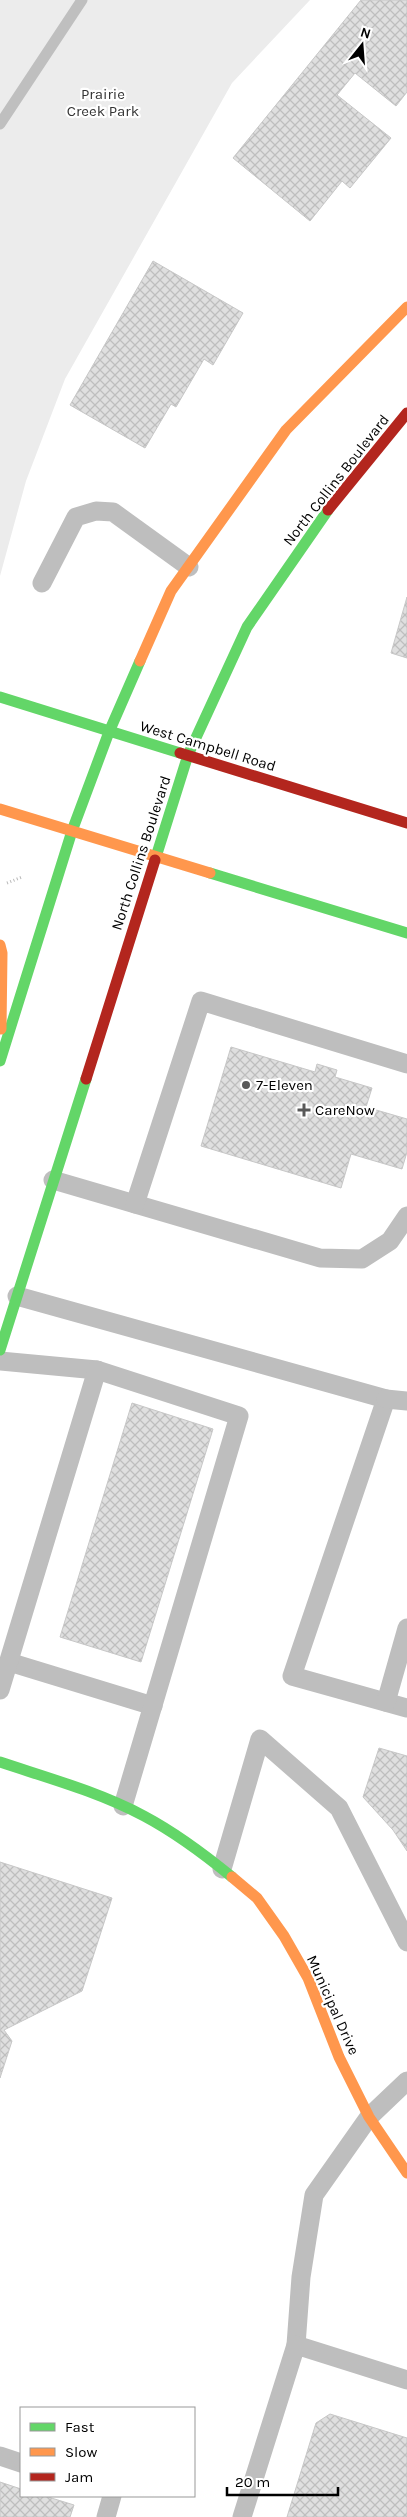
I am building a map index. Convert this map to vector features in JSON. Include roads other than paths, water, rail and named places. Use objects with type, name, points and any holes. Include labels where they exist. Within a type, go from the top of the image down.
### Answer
[{"type":"main road","points":[[0,1060],[72,831],[109,732],[171,591],[286,430],[407,307]]},
{"type":"main road","name":"North Collins Boulevard","points":[[0,1350],[188,755],[247,627],[326,512],[407,413]]},
{"type":"main road","name":"West Campbell Road","points":[[0,697],[407,823]]},
{"type":"main road","points":[[0,809],[407,932]]},
{"type":"main road","points":[[0,945],[2,953],[0,1060]]},
{"type":"main road","name":"Municipal Drive","points":[[0,1762],[78,1788],[144,1815],[193,1845],[257,1898],[284,1936],[308,1978],[339,2057],[369,2117],[407,2173]]},
{"type":"lane","points":[[42,583],[76,517],[96,511],[113,512],[189,567]]},
{"type":"lane","points":[[135,1204],[201,1001],[407,1064]]},
{"type":"lane","points":[[53,1180],[320,1258],[362,1259],[390,1241],[407,1216]]},
{"type":"lane","points":[[17,1296],[386,1399],[407,1401]]},
{"type":"lane","points":[[0,1361],[97,1370],[239,1416],[123,1806]]},
{"type":"lane","points":[[0,1690],[97,1370]]},
{"type":"lane","points":[[386,1399],[292,1676],[407,1708]]},
{"type":"lane","points":[[386,1702],[407,1628]]},
{"type":"lane","points":[[8,1662],[153,1706]]},
{"type":"lane","points":[[222,1869],[260,1738],[339,1808],[407,1942]]},
{"type":"lane","points":[[242,2517],[296,2345],[301,2277],[314,2195],[369,2117],[407,2080]]},
{"type":"lane","points":[[296,2345],[407,2380]]},
{"type":"lane","points":[[0,2456],[20,2462]]},
{"type":"lane","points":[[106,2517],[112,2497]]},
{"type":"waterway","points":[[0,124],[82,0]]},
{"type":"place","name":"7-Eleven","points":[[246,1085]]},
{"type":"place","name":"CareNow","points":[[304,1110]]},
{"type":"park label","name":"Prairie Creek Park","points":[[103,102]]}]
